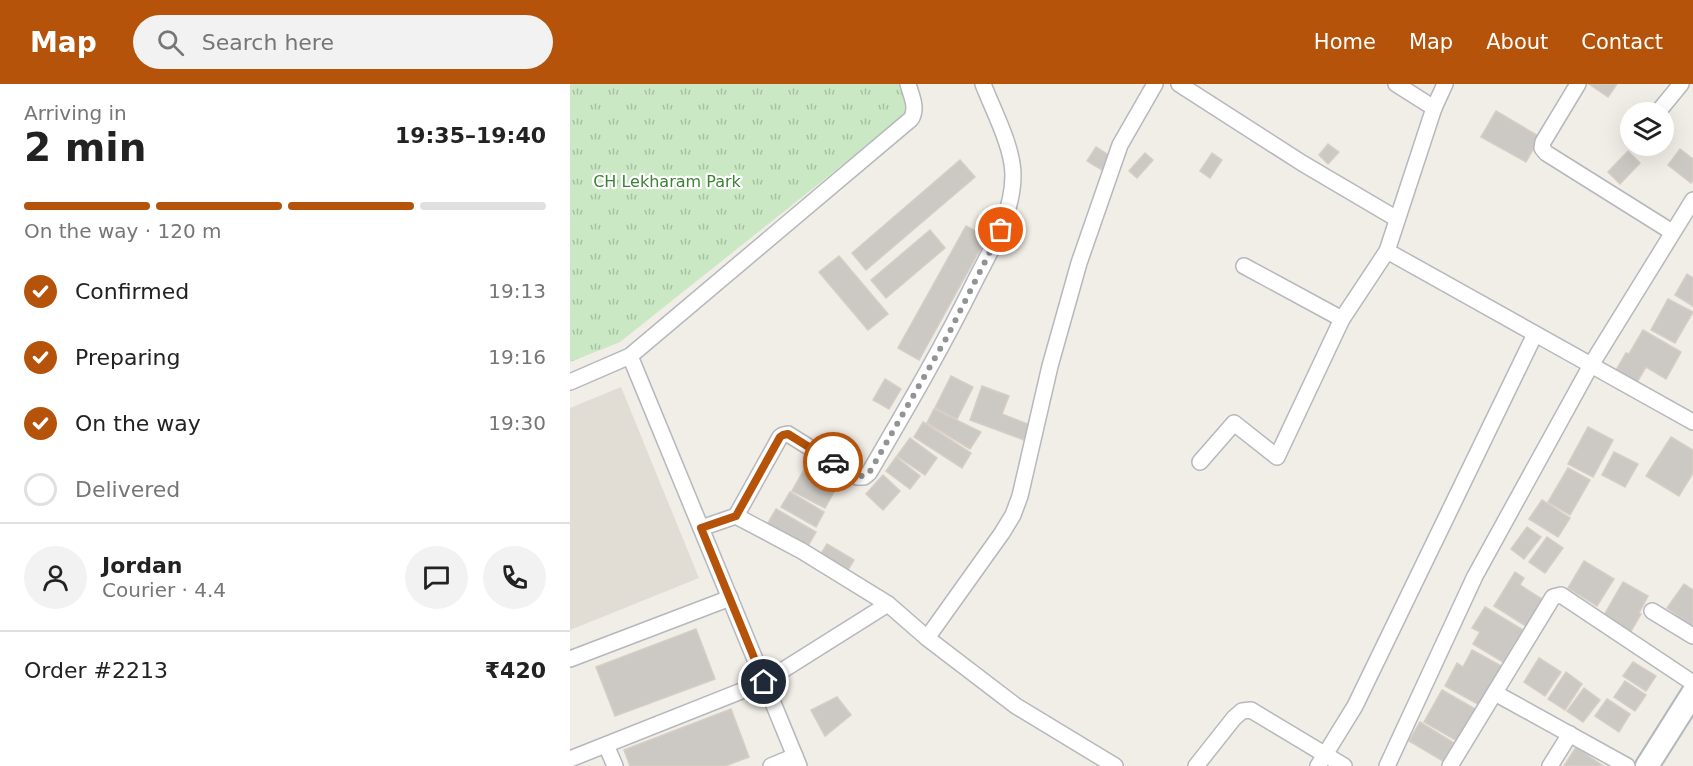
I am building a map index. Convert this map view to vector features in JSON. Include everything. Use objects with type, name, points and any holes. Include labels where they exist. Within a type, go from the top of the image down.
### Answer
[{"type":"main road","points":[[1647,766],[1693,693]]},
{"type":"street","points":[[570,382],[630,356],[911,119],[914,108],[908,84]]},
{"type":"street","points":[[701,528],[736,516],[783,435],[788,434],[857,477],[864,477],[869,473],[947,337],[1001,230],[1011,194],[1013,175],[1011,155],[983,84]]},
{"type":"street","points":[[927,638],[1013,514],[1020,496],[1050,366],[1079,263],[1120,145],[1155,84]]},
{"type":"street","points":[[1179,84],[1302,163],[1397,219]]},
{"type":"street","points":[[1396,84],[1434,108]]},
{"type":"street","points":[[1200,462],[1234,423],[1277,457],[1342,319],[1386,250],[1434,108],[1445,84]]},
{"type":"street","points":[[1578,84],[1543,142],[1542,148],[1546,153],[1672,232]]},
{"type":"street","points":[[1667,102],[1681,84]]},
{"type":"street","points":[[1387,766],[1475,576],[1591,365],[1693,200]]},
{"type":"street","points":[[1386,250],[1693,422]]},
{"type":"street","points":[[1244,266],[1342,319]]},
{"type":"street","points":[[1322,760],[1354,706],[1535,334]]},
{"type":"street","points":[[630,356],[797,761],[771,766]]},
{"type":"street","points":[[736,516],[802,551],[888,604],[927,638],[1016,706],[1115,766]]},
{"type":"street","points":[[1450,766],[1553,597],[1557,595],[1562,595],[1693,683]]},
{"type":"street","points":[[570,659],[730,598]]},
{"type":"street","points":[[570,759],[764,682],[888,604]]},
{"type":"street","points":[[1652,611],[1693,636]]},
{"type":"street","points":[[1495,693],[1627,766]]},
{"type":"street","points":[[1196,766],[1234,718],[1242,711],[1251,710],[1322,760],[1344,766]]},
{"type":"street","points":[[1550,766],[1570,734]]},
{"type":"street","points":[[606,745],[615,766]]},
{"type":"shaded area","points":[[621,387],[699,578],[570,630],[570,408]]},
{"type":"green space","name":"CH Lekharam Park","points":[[570,84],[902,84],[914,108],[620,342],[570,362]]},
{"type":"building","points":[[1589,84],[1617,84],[1608,97]]},
{"type":"building","points":[[1496,111],[1540,137],[1526,162],[1481,137]]},
{"type":"building","points":[[1328,144],[1339,152],[1328,164],[1319,155]]},
{"type":"building","points":[[1096,147],[1110,156],[1102,170],[1087,161]]},
{"type":"building","points":[[1680,149],[1693,159],[1691,183],[1668,165]]},
{"type":"building","points":[[1145,153],[1153,160],[1137,178],[1129,171]]},
{"type":"building","points":[[1212,153],[1222,160],[1210,178],[1200,171]]},
{"type":"building","points":[[1623,156],[1633,156],[1640,163],[1620,184],[1608,172]]},
{"type":"building","points":[[960,160],[975,177],[866,270],[852,253]]},
{"type":"building","points":[[966,226],[987,237],[919,360],[898,348]]},
{"type":"building","points":[[930,230],[945,248],[886,298],[871,280]]},
{"type":"building","points":[[839,256],[888,314],[868,330],[819,272]]},
{"type":"building","points":[[1687,274],[1693,278],[1693,306],[1675,295]]},
{"type":"building","points":[[1668,299],[1693,312],[1675,343],[1651,330]]},
{"type":"building","points":[[1643,330],[1681,352],[1666,379],[1646,367],[1636,384],[1615,372]]},
{"type":"building","points":[[951,376],[973,387],[957,419],[935,408]]},
{"type":"building","points":[[885,379],[901,389],[889,409],[873,400]]},
{"type":"building","points":[[982,386],[1009,396],[1002,414],[1030,425],[1024,440],[970,420]]},
{"type":"building","points":[[934,409],[981,432],[970,449],[927,423]]},
{"type":"building","points":[[923,422],[971,453],[962,468],[914,437]]},
{"type":"building","points":[[1588,427],[1613,440],[1593,477],[1568,464]]},
{"type":"building","points":[[1671,437],[1693,450],[1693,473],[1679,496],[1646,476]]},
{"type":"building","points":[[910,438],[937,458],[925,475],[897,456]]},
{"type":"building","points":[[1614,452],[1638,464],[1625,487],[1602,475]]},
{"type":"building","points":[[896,457],[920,476],[910,489],[886,471]]},
{"type":"building","points":[[806,466],[839,483],[825,508],[792,491]]},
{"type":"building","points":[[1568,468],[1590,480],[1570,515],[1548,502]]},
{"type":"building","points":[[883,475],[900,491],[883,510],[866,494]]},
{"type":"building","points":[[790,492],[824,512],[816,527],[781,507]]},
{"type":"building","points":[[1542,500],[1570,518],[1558,537],[1529,519]]},
{"type":"building","points":[[776,509],[816,532],[805,551],[765,528]]},
{"type":"building","points":[[1527,527],[1541,537],[1524,559],[1511,549]]},
{"type":"building","points":[[1547,537],[1563,548],[1545,573],[1529,562]]},
{"type":"building","points":[[827,544],[854,560],[846,573],[819,557]]},
{"type":"building","points":[[1584,561],[1614,579],[1597,606],[1568,588]]},
{"type":"building","points":[[1515,572],[1524,578],[1520,585],[1545,601],[1529,628],[1494,606]]},
{"type":"building","points":[[1623,582],[1648,596],[1630,633],[1603,617]]},
{"type":"building","points":[[1684,584],[1693,590],[1693,627],[1667,608]]},
{"type":"building","points":[[1485,607],[1523,630],[1503,662],[1473,644],[1480,632],[1472,628]]},
{"type":"building","points":[[696,629],[715,679],[615,716],[596,667]]},
{"type":"building","points":[[1472,650],[1505,668],[1483,707],[1445,686],[1457,663],[1463,667]]},
{"type":"building","points":[[1539,658],[1561,672],[1545,696],[1524,682]]},
{"type":"building","points":[[1633,662],[1656,676],[1646,691],[1623,676]]},
{"type":"building","points":[[1566,672],[1582,684],[1565,710],[1548,699]]},
{"type":"building","points":[[1625,681],[1646,695],[1635,711],[1614,697]]},
{"type":"building","points":[[1584,688],[1600,700],[1583,722],[1567,711]]},
{"type":"building","points":[[1442,690],[1477,710],[1459,742],[1424,722]]},
{"type":"building","points":[[837,697],[851,715],[825,736],[811,710]]},
{"type":"building","points":[[1607,699],[1630,714],[1619,732],[1595,716]]},
{"type":"building","points":[[731,709],[749,757],[725,766],[630,766],[624,750]]},
{"type":"building","points":[[1420,722],[1454,743],[1443,761],[1409,741]]},
{"type":"building","points":[[1576,747],[1603,766],[1564,766]]},
{"type":"way so far","points":[[833,462],[857,477],[864,477],[869,473],[947,337],[1001,230]]},
{"type":"route","points":[[764,682],[701,528],[736,516],[783,435],[788,434],[833,462]]}]
